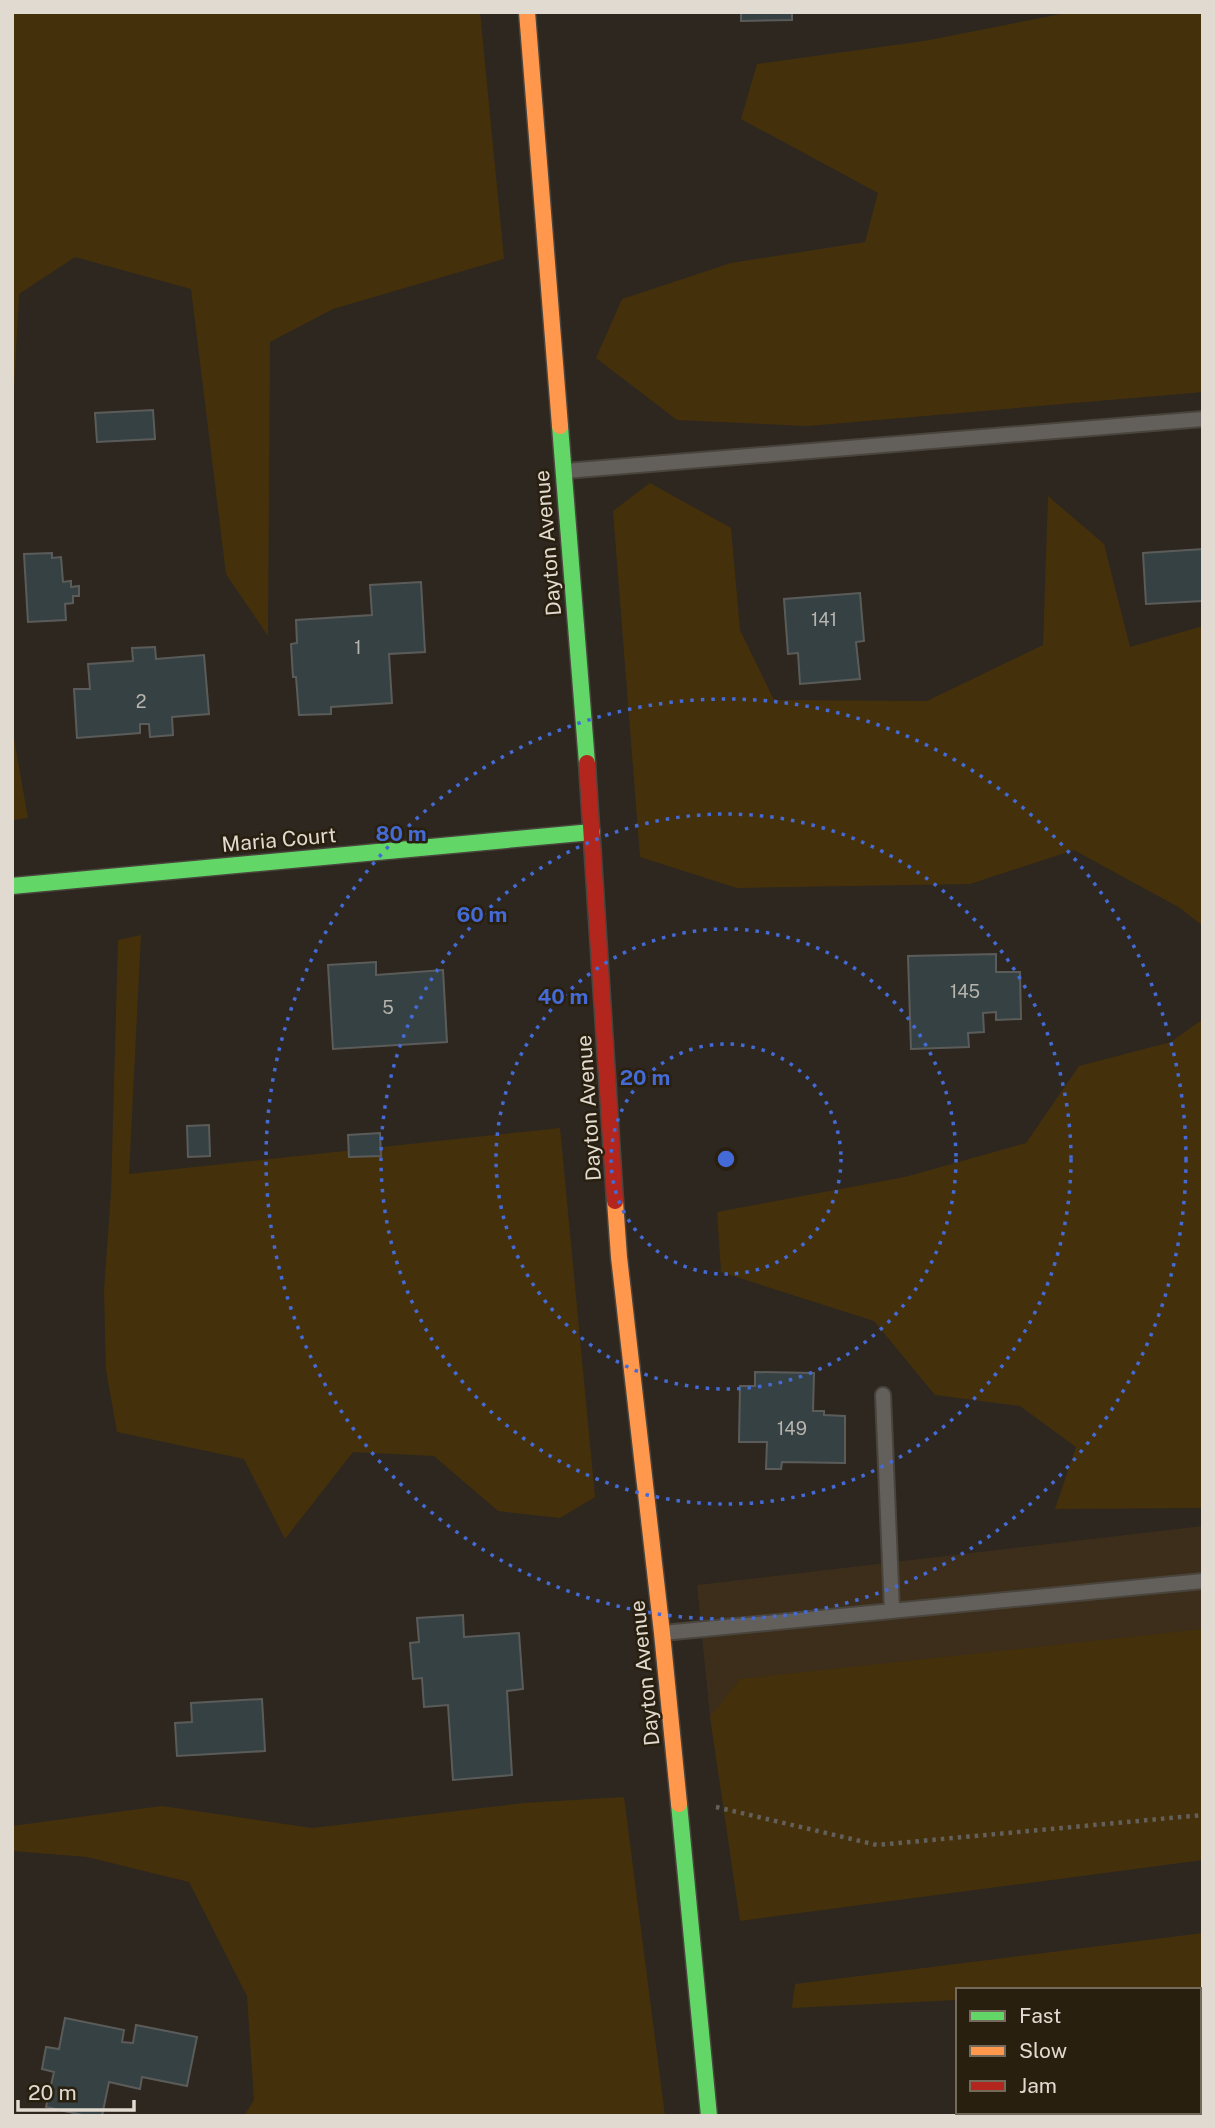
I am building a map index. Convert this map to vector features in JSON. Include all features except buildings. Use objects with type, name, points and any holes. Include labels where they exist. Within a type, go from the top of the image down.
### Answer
[{"type":"street","name":"Dayton Avenue","points":[[527,12],[592,832],[619,1257],[662,1633],[709,2116]]},
{"type":"street","name":"Maria Court","points":[[12,886],[592,832]]},
{"type":"lane","points":[[563,471],[1203,419]]},
{"type":"lane","points":[[883,1395],[892,1611]]},
{"type":"lane","points":[[662,1633],[1203,1581]]},
{"type":"path","points":[[709,1805],[877,1845],[1203,1815]]},
{"type":"shaded area","points":[[12,12],[480,12],[504,259],[333,309],[270,342],[268,636],[226,574],[191,289],[75,257],[19,294],[12,429]]},
{"type":"shaded area","points":[[1071,12],[1203,12],[1203,392],[808,426],[677,420],[596,358],[622,299],[731,263],[865,242],[878,193],[741,119],[757,64],[924,41]]},
{"type":"shaded area","points":[[650,483],[731,528],[740,630],[774,700],[927,701],[1043,645],[1048,496],[1104,544],[1130,647],[1203,626],[1203,926],[1180,908],[1074,850],[970,884],[737,888],[640,857],[613,511]]},
{"type":"shaded area","points":[[12,727],[28,818],[12,820]]},
{"type":"shaded area","points":[[141,935],[129,1174],[560,1128],[595,1497],[560,1518],[498,1511],[434,1456],[353,1452],[285,1539],[244,1459],[117,1432],[106,1370],[104,1290],[111,1193],[118,940]]},
{"type":"shaded area","points":[[1203,1019],[1203,1508],[1055,1509],[1076,1447],[1020,1406],[935,1395],[874,1321],[721,1272],[717,1212],[905,1177],[1026,1143],[1079,1066],[1171,1042]]},
{"type":"shaded area","points":[[1203,1526],[1203,1673],[710,1717],[697,1585]]},
{"type":"shaded area","points":[[1203,1629],[1203,1860],[740,1921],[710,1717],[740,1679]]},
{"type":"shaded area","points":[[624,1797],[665,2116],[244,2116],[254,2100],[247,1996],[189,1882],[87,1857],[12,1851],[12,1826],[162,1806],[312,1828],[524,1803]]},
{"type":"shaded area","points":[[1203,1933],[1203,2018],[1201,1988],[956,1988],[956,2000],[792,2008],[795,1984]]},
{"type":"traffic: fast","points":[[560,426],[587,763]]},
{"type":"traffic: fast","points":[[12,886],[592,832]]},
{"type":"traffic: fast","points":[[679,1804],[709,2116]]},
{"type":"traffic: slow","points":[[527,12],[560,426]]},
{"type":"traffic: slow","points":[[615,1201],[679,1804]]},
{"type":"traffic: jam","points":[[587,763],[615,1201]]}]
